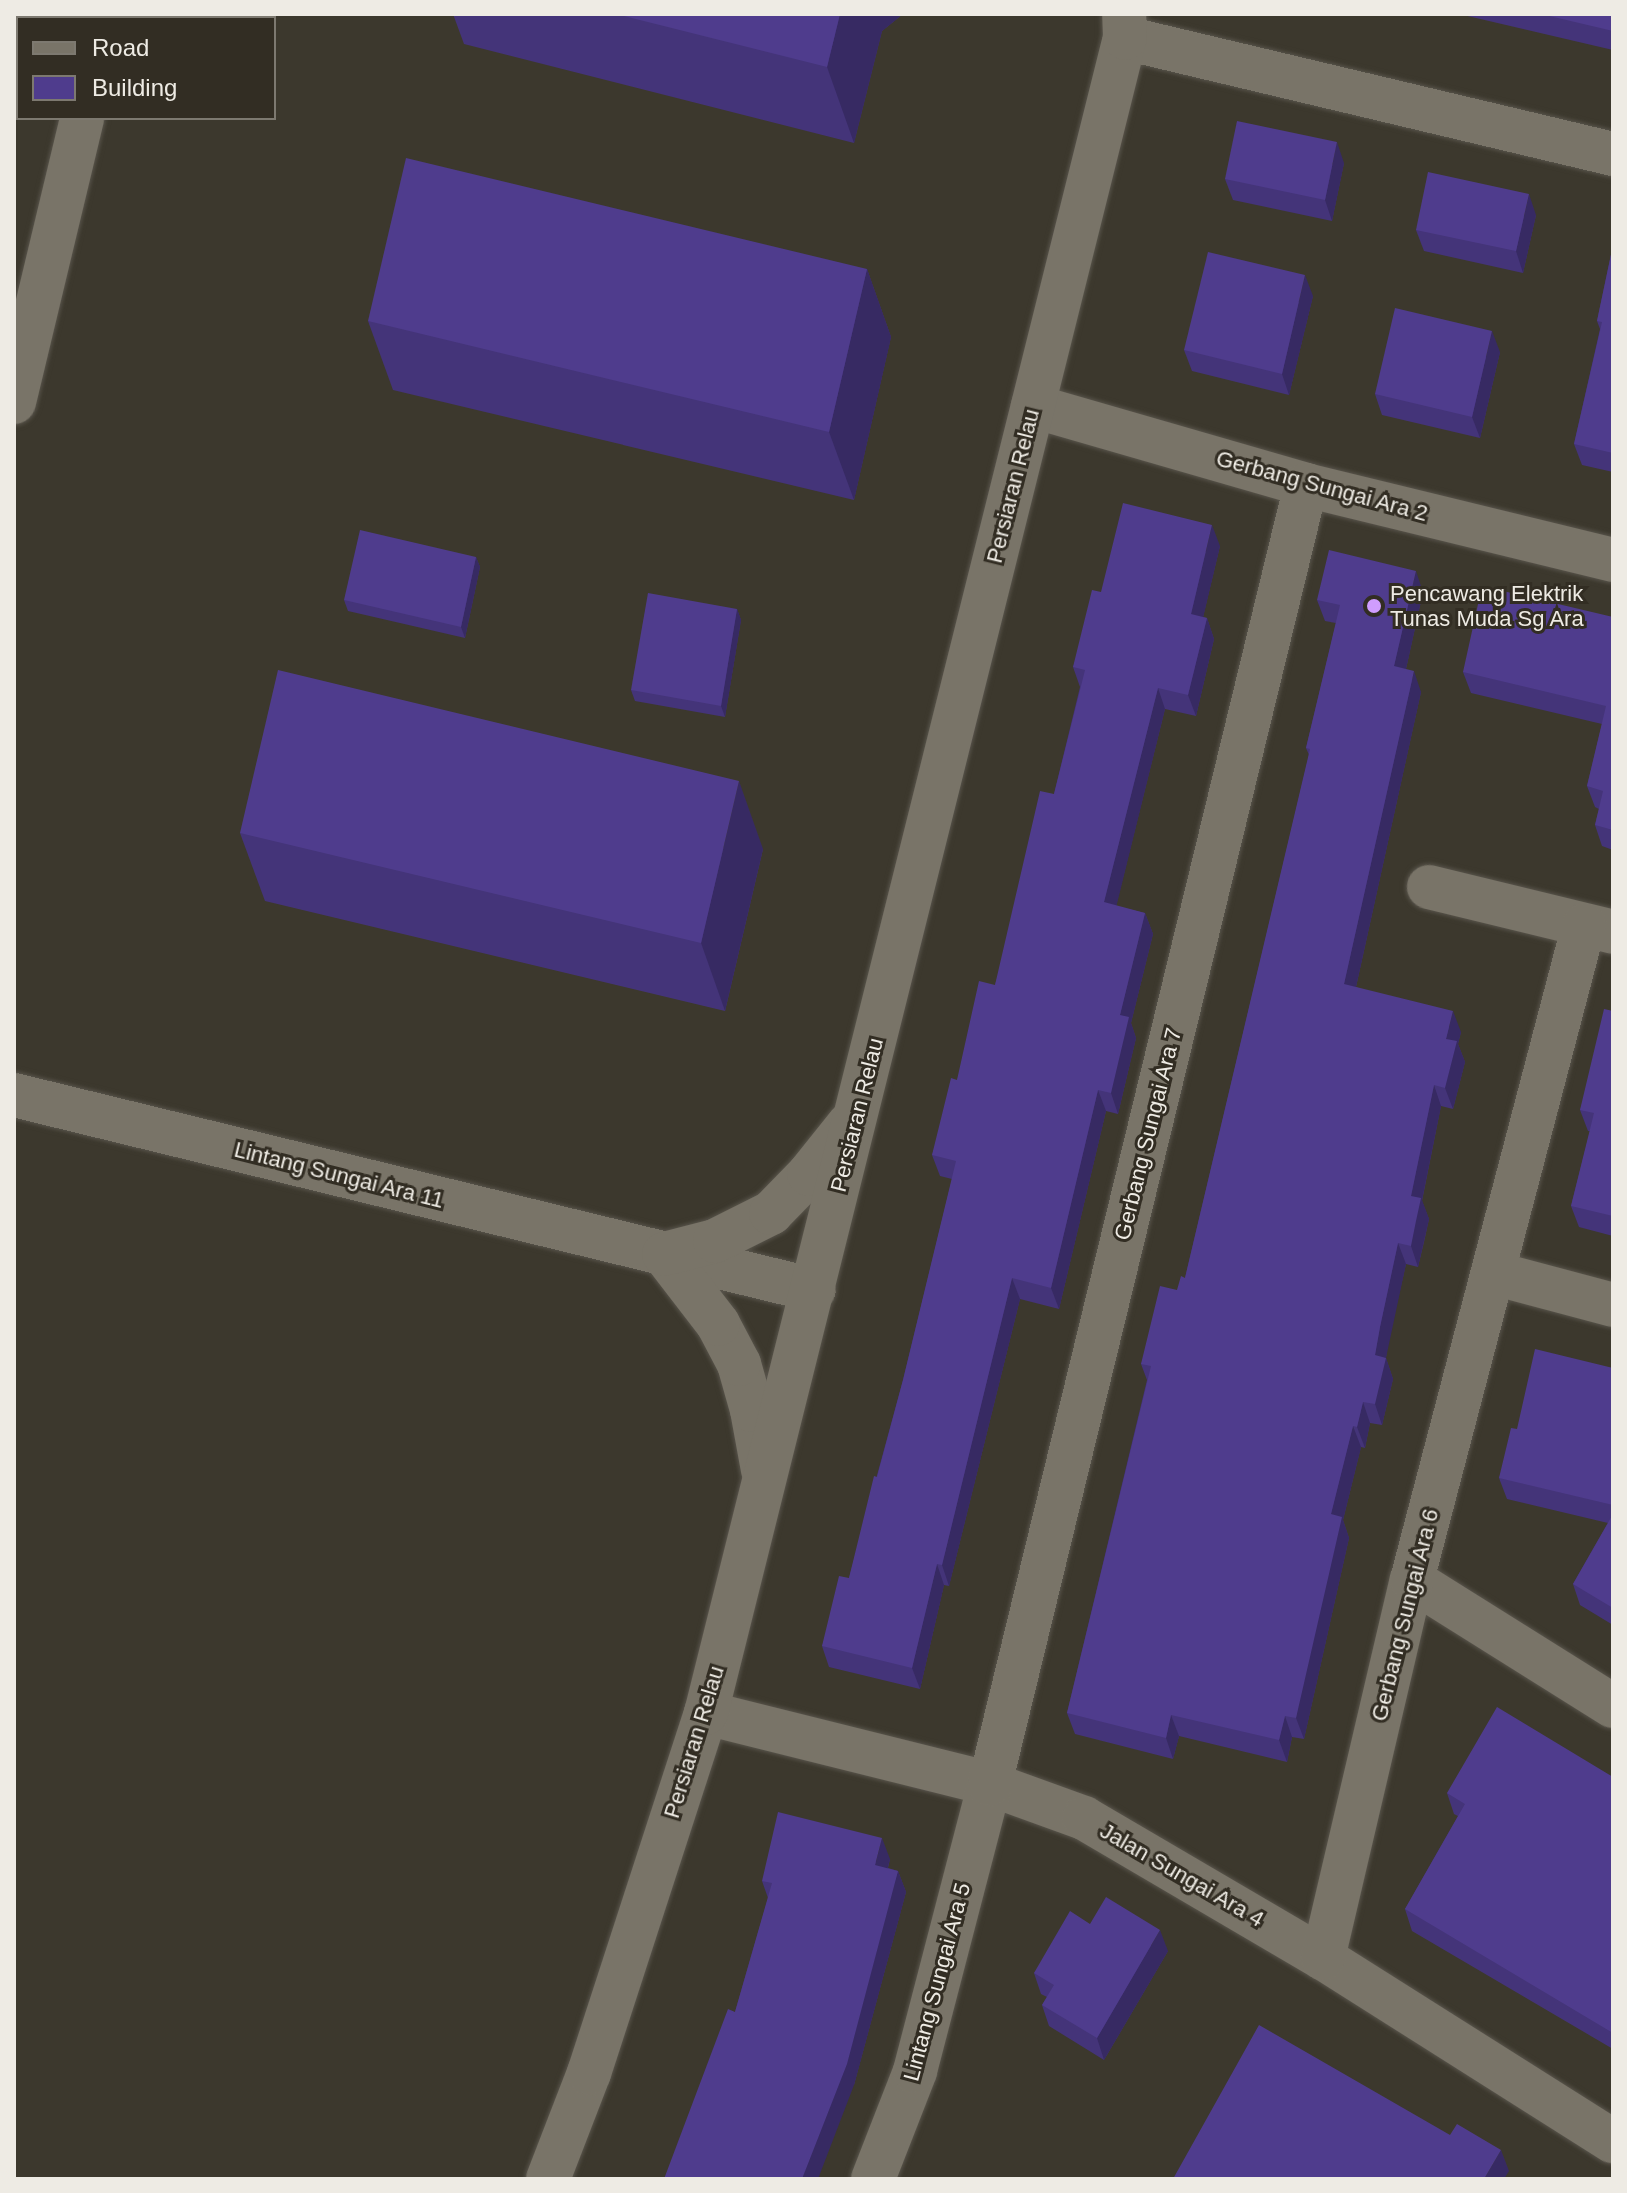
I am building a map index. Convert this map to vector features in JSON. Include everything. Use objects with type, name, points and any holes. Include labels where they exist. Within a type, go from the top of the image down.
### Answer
[{"type":"street","points":[[1130,22],[1613,154]]},
{"type":"street","name":"Persiaran Relau","points":[[548,2179],[589,2073],[706,1713],[1130,22]]},
{"type":"street","points":[[14,402],[82,120]]},
{"type":"street","name":"Gerbang Sungai Ara 2","points":[[1033,406],[1306,485],[1613,560]]},
{"type":"street","name":"Gerbang Sungai Ara 7","points":[[990,1784],[1306,485]]},
{"type":"street","points":[[1429,887],[1599,929]]},
{"type":"street","name":"Gerbang Sungai Ara 6","points":[[1323,1958],[1412,1580],[1493,1273],[1599,929]]},
{"type":"street","name":"Lintang Sungai Ara 11","points":[[14,1095],[814,1290]]},
{"type":"street","name":"Lintang Sungai Ara 11","points":[[664,1254],[715,1241],[771,1213],[809,1174],[858,1113]]},
{"type":"street","points":[[664,1254],[718,1324],[739,1364],[752,1410],[765,1484]]},
{"type":"street","points":[[1493,1273],[1613,1305]]},
{"type":"street","points":[[1412,1580],[1613,1706]]},
{"type":"street","name":"Jalan Sungai Ara 4","points":[[706,1713],[990,1784],[1084,1818],[1323,1958],[1613,2141]]},
{"type":"street","name":"Lintang Sungai Ara 5","points":[[875,2178],[915,2071],[990,1784]]},
{"type":"building","points":[[616,14],[840,14],[827,67]]},
{"type":"building","points":[[1541,14],[1613,14],[1613,31]]},
{"type":"building","points":[[1237,121],[1337,142],[1325,200],[1225,179]]},
{"type":"building","points":[[406,158],[867,269],[829,432],[368,321]]},
{"type":"building","points":[[1428,172],[1529,194],[1516,251],[1416,230]]},
{"type":"building","points":[[1613,245],[1613,453],[1574,444],[1602,322],[1597,321]]},
{"type":"building","points":[[1208,252],[1305,275],[1282,374],[1184,350]]},
{"type":"building","points":[[1395,308],[1492,331],[1472,417],[1375,394]]},
{"type":"building","points":[[1123,503],[1212,525],[1191,614],[1207,618],[1188,695],[1158,688],[1104,902],[1145,913],[1120,1015],[1129,1017],[1111,1093],[1098,1090],[1051,1288],[1012,1278],[942,1565],[937,1564],[912,1668],[822,1646],[839,1576],[849,1578],[874,1476],[877,1477],[956,1161],[932,1155],[951,1078],[957,1080],[979,981],[995,985],[1040,791],[1054,794],[1085,670],[1073,667],[1092,590],[1101,592]]},
{"type":"building","points":[[360,530],[476,557],[461,627],[344,600]]},
{"type":"building","points":[[1329,550],[1416,571],[1394,666],[1414,671],[1344,984],[1453,1011],[1446,1039],[1457,1041],[1445,1088],[1434,1085],[1411,1196],[1421,1198],[1411,1246],[1398,1243],[1375,1355],[1386,1358],[1375,1404],[1363,1402],[1357,1427],[1353,1426],[1331,1514],[1342,1517],[1296,1718],[1285,1716],[1279,1740],[1171,1715],[1166,1738],[1067,1713],[1151,1366],[1141,1364],[1160,1286],[1177,1290],[1181,1276],[1185,1278],[1310,749],[1306,748],[1340,605],[1317,600]]},
{"type":"building","points":[[1482,586],[1613,617],[1613,830],[1595,825],[1603,791],[1587,786],[1606,706],[1463,672]]},
{"type":"building","points":[[648,593],[737,609],[721,706],[631,690]]},
{"type":"building","points":[[278,670],[739,781],[701,943],[240,833]]},
{"type":"building","points":[[1604,1009],[1613,1011],[1613,1216],[1571,1206],[1594,1113],[1580,1110]]},
{"type":"building","points":[[1535,1349],[1613,1368],[1613,1505],[1499,1478],[1511,1428],[1517,1429]]},
{"type":"building","points":[[1613,1514],[1613,1608],[1573,1584]]},
{"type":"building","points":[[1497,1707],[1613,1777],[1613,2033],[1405,1909],[1465,1804],[1447,1793]]},
{"type":"building","points":[[778,1812],[882,1838],[875,1865],[898,1871],[847,2064],[802,2179],[664,2179],[728,2009],[735,2012],[772,1883],[762,1881]]},
{"type":"building","points":[[1106,1897],[1160,1930],[1097,2038],[1042,2005],[1054,1985],[1034,1973],[1070,1911],[1090,1924]]},
{"type":"building","points":[[1259,2025],[1450,2135],[1457,2124],[1501,2150],[1484,2179],[1173,2179]]},
{"type":"place","name":"Pencawang Elektrik Tunas Muda Sg Ara","points":[[1374,606]]}]
